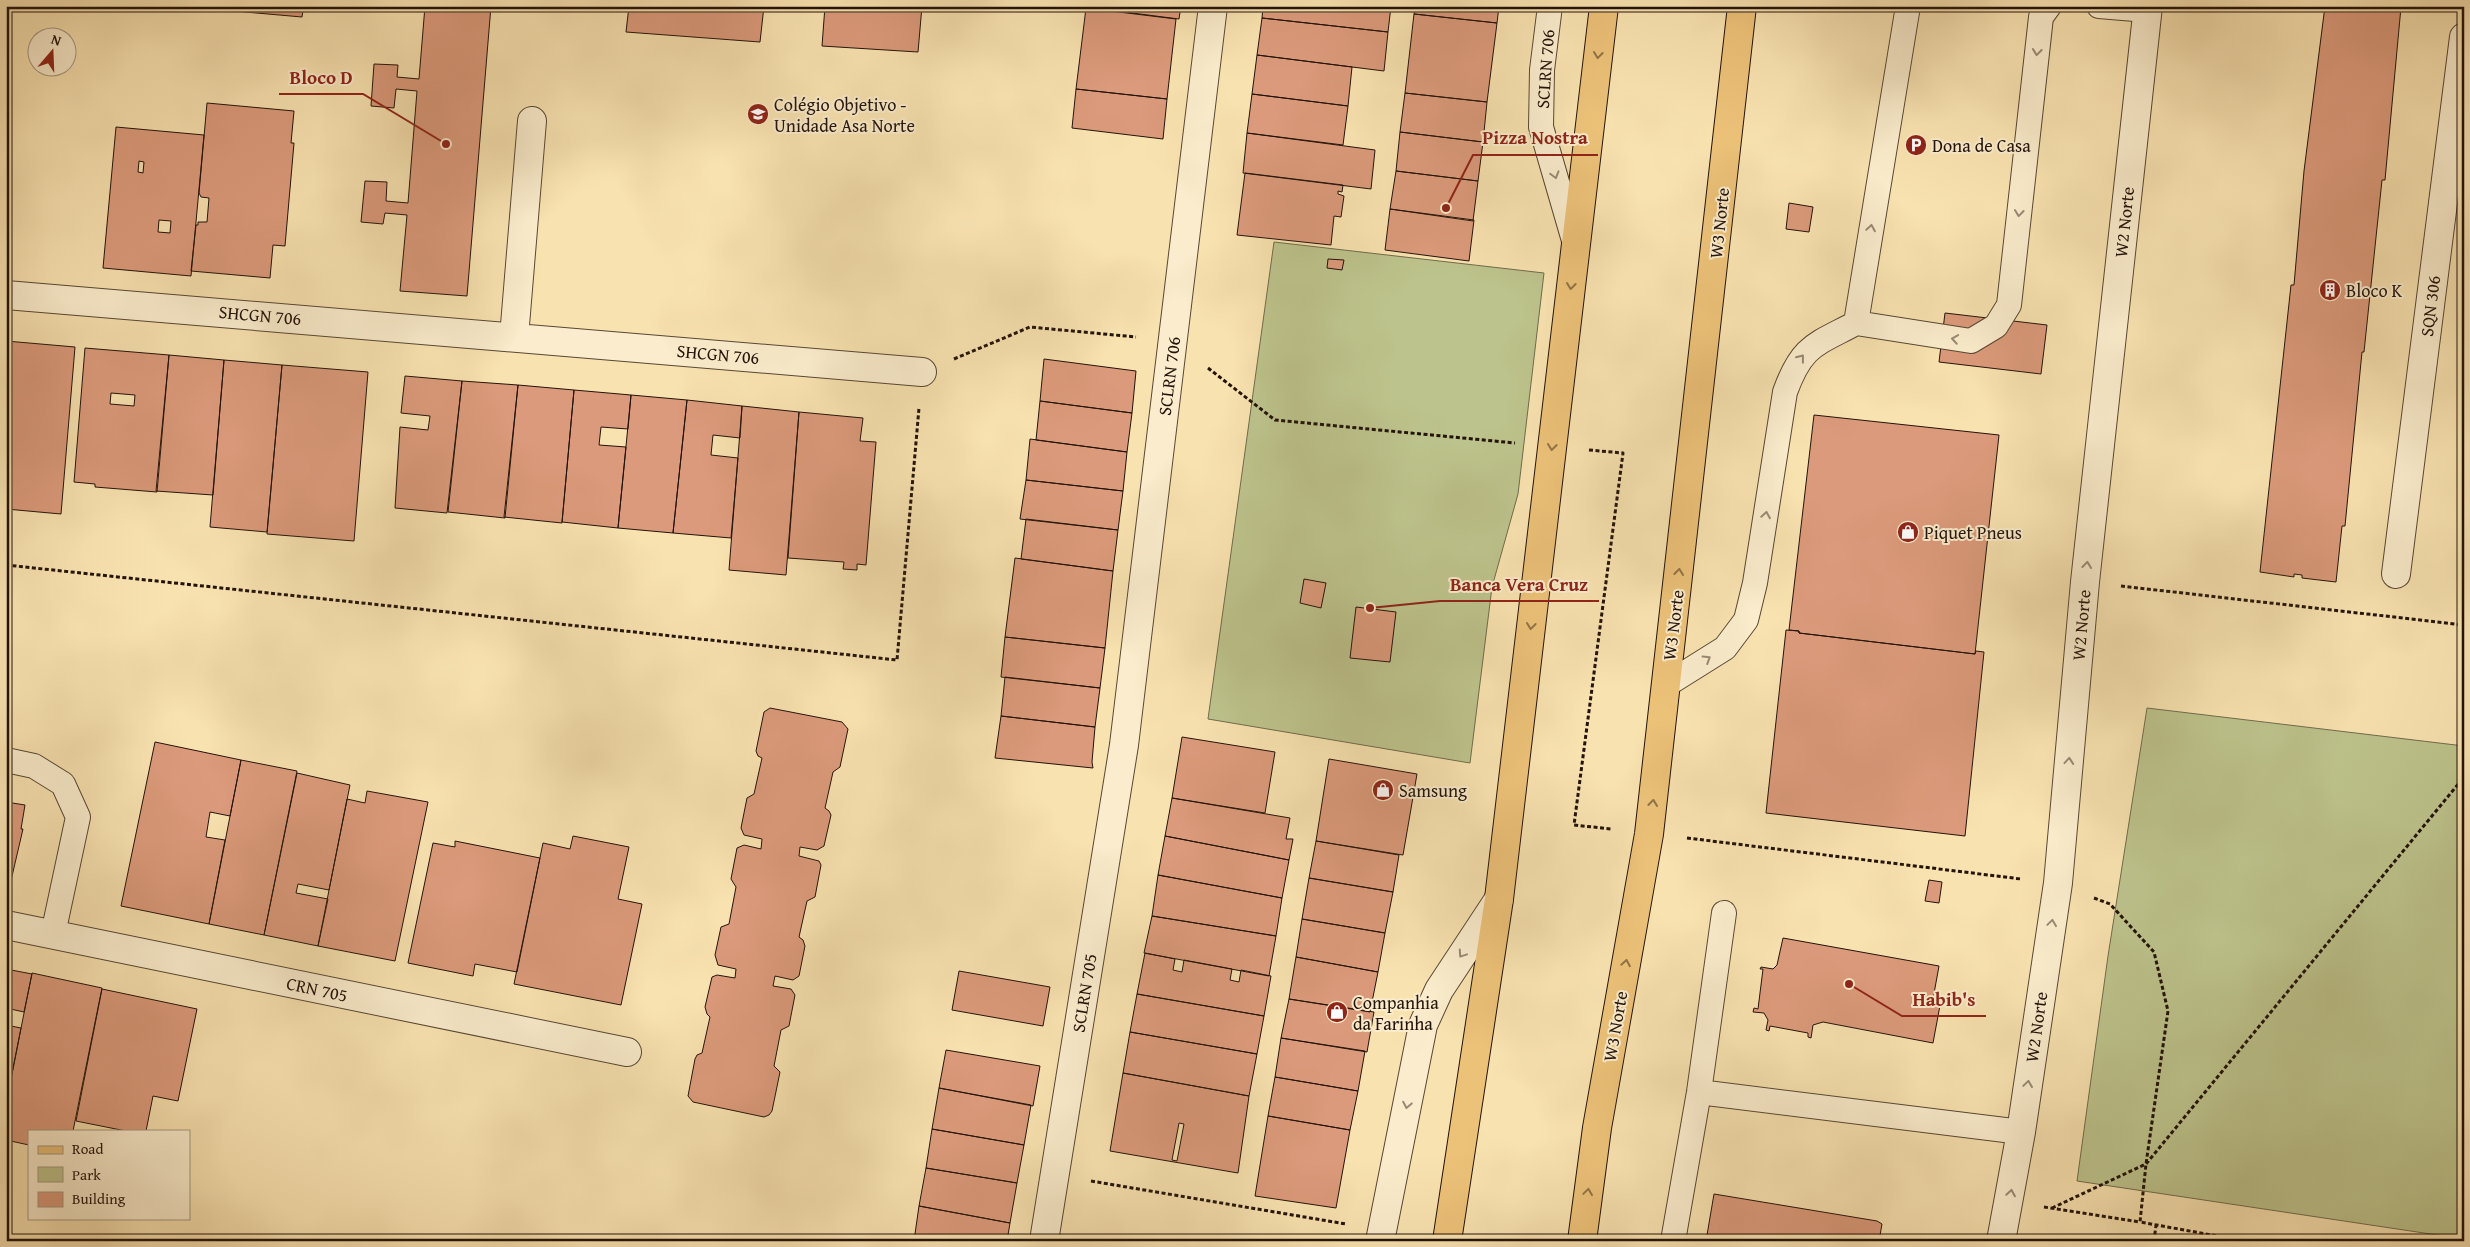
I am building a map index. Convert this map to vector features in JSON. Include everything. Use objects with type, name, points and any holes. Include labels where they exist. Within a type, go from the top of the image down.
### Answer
[{"type":"main road","points":[[1447,1241],[1499,899],[1604,6]]},
{"type":"main road","name":"W3 Norte","points":[[1582,1241],[1597,1128],[1649,834],[1742,6]]},
{"type":"street","name":"SCLRN 706","points":[[1124,745],[1213,6]]},
{"type":"street","name":"W2 Norte","points":[[2001,1241],[2021,1132],[2058,883],[2085,582],[2147,8]]},
{"type":"street","name":"SQN 306","points":[[2396,574],[2464,38]]},
{"type":"street","points":[[514,337],[532,121]]},
{"type":"street","name":"SHCGN 706","points":[[6,295],[922,372]]},
{"type":"street","name":"SCLRN 705","points":[[1044,1241],[1124,745]]},
{"type":"street","points":[[1380,1235],[1423,1025],[1439,990],[1499,899]]},
{"type":"street","name":"CRN 705","points":[[6,925],[627,1052]]},
{"type":"lane","name":"SCLRN 706","points":[[1550,6],[1542,70],[1541,127],[1575,248]]},
{"type":"lane","points":[[1856,323],[1908,6]]},
{"type":"lane","points":[[1666,685],[1725,648],[1746,620],[1755,583],[1788,384],[1794,367],[1809,348],[1856,323],[1971,341],[1996,326],[2009,305],[2041,18],[2049,6]]},
{"type":"lane","points":[[2098,6],[2147,8]]},
{"type":"lane","points":[[6,760],[34,766],[63,784],[78,817],[52,934]]},
{"type":"lane","points":[[1673,1241],[1699,1092],[1724,912]]},
{"type":"lane","points":[[1699,1092],[2021,1132]]},
{"type":"path","points":[[6,565],[898,660],[922,372],[1030,327],[1173,341],[1275,420],[1623,453],[1574,825],[2058,883],[2110,904],[2154,952],[2168,1011],[2146,1164],[2140,1222]]},
{"type":"path","points":[[2085,582],[2464,625]]},
{"type":"path","points":[[2052,1208],[2146,1164],[2464,777]]},
{"type":"path","points":[[1054,1175],[1380,1235]]},
{"type":"path","points":[[2009,1202],[2140,1222],[2245,1241]]},
{"type":"path","points":[[2154,1241],[2156,1225]]},
{"type":"green space","points":[[1274,242],[1544,273],[1518,494],[1492,587],[1470,763],[1208,719]]},
{"type":"green space","points":[[2147,708],[2464,746],[2464,1239],[2077,1181],[2108,956]]},
{"type":"building","points":[[188,6],[245,6],[245,12]]},
{"type":"building","points":[[245,6],[313,6],[313,10],[303,10],[302,17],[245,12]]},
{"type":"building","points":[[425,6],[491,6],[467,296],[400,291],[407,215],[385,213],[383,224],[361,222],[365,181],[387,182],[386,201],[408,203],[417,91],[396,89],[394,108],[371,106],[374,64],[398,65],[397,77],[419,79]]},
{"type":"building","points":[[629,6],[764,6],[760,42],[626,32]]},
{"type":"building","points":[[825,6],[922,6],[918,52],[822,46]]},
{"type":"building","points":[[1077,6],[1181,6],[1179,19]]},
{"type":"building","points":[[1263,6],[1391,6],[1388,32],[1262,18]]},
{"type":"building","points":[[1415,6],[1499,6],[1497,23],[1414,14]]},
{"type":"building","name":"Bloco K","points":[[2325,6],[2404,6],[2401,7],[2385,180],[2382,180],[2364,352],[2362,352],[2345,526],[2342,526],[2336,582],[2302,578],[2302,575],[2294,574],[2294,577],[2260,572],[2291,285],[2294,285],[2304,171]]},
{"type":"building","points":[[1086,8],[1176,19],[1167,99],[1076,89]]},
{"type":"building","points":[[1414,14],[1497,23],[1487,102],[1405,93]]},
{"type":"building","points":[[1262,18],[1388,32],[1384,71],[1257,55]]},
{"type":"building","points":[[1257,55],[1352,67],[1348,106],[1252,94]]},
{"type":"building","points":[[1076,89],[1167,99],[1163,139],[1072,128]]},
{"type":"building","points":[[1405,93],[1487,102],[1483,142],[1400,132]]},
{"type":"building","points":[[1252,94],[1348,106],[1343,145],[1247,133]]},
{"type":"building","points":[[207,103],[294,111],[291,143],[294,143],[285,246],[273,245],[270,278],[191,271],[196,225],[198,225],[198,222],[207,222],[209,198],[201,197],[199,193]]},
{"type":"building","points":[[116,127],[204,135],[191,276],[103,268]],"holes":[[[139,161],[144,162],[143,173],[138,172]],[[159,220],[171,221],[170,233],[158,232]]]},
{"type":"building","points":[[1400,132],[1483,142],[1478,181],[1396,171]]},
{"type":"building","points":[[1247,133],[1375,150],[1371,189],[1243,173]]},
{"type":"building","points":[[1396,171],[1478,181],[1473,221],[1390,209]]},
{"type":"building","points":[[1245,173],[1343,185],[1342,192],[1338,191],[1338,194],[1344,196],[1341,217],[1334,216],[1331,245],[1237,235]]},
{"type":"building","points":[[1789,203],[1813,207],[1809,232],[1786,229]]},
{"type":"building","points":[[1390,209],[1474,220],[1469,261],[1385,250]]},
{"type":"building","points":[[1328,259],[1344,260],[1342,270],[1327,268]]},
{"type":"building","points":[[1945,313],[2047,325],[2041,374],[1939,362]]},
{"type":"building","points":[[6,341],[75,347],[61,514],[6,509]]},
{"type":"building","points":[[85,348],[169,355],[157,492],[95,487],[95,484],[74,482]],"holes":[[[111,393],[135,395],[134,406],[110,404]]]},
{"type":"building","points":[[169,355],[224,360],[213,495],[156,491]]},
{"type":"building","points":[[1044,359],[1136,371],[1132,413],[1040,401]]},
{"type":"building","points":[[224,360],[282,365],[267,532],[210,527]]},
{"type":"building","points":[[282,365],[368,372],[354,541],[267,534]]},
{"type":"building","points":[[405,376],[462,381],[447,513],[395,508],[400,427],[428,430],[430,416],[401,413]]},
{"type":"building","points":[[462,381],[518,385],[505,518],[448,512]]},
{"type":"building","points":[[518,385],[574,390],[562,523],[504,517]]},
{"type":"building","points":[[574,390],[631,395],[628,429],[601,427],[599,445],[626,447],[618,528],[562,522]]},
{"type":"building","points":[[631,395],[687,400],[673,533],[618,528]]},
{"type":"building","points":[[687,400],[742,406],[740,438],[713,435],[711,455],[738,458],[731,538],[673,533]]},
{"type":"building","points":[[1040,401],[1132,413],[1127,452],[1036,440]]},
{"type":"building","points":[[742,406],[799,412],[786,575],[729,570]]},
{"type":"building","points":[[799,412],[863,418],[860,441],[876,442],[866,565],[857,564],[857,570],[843,569],[844,562],[788,558]]},
{"type":"building","points":[[1814,415],[1999,435],[1975,654],[1799,633],[1799,631],[1789,630]]},
{"type":"building","points":[[1030,439],[1127,452],[1123,491],[1026,480]]},
{"type":"building","points":[[1026,480],[1123,491],[1118,530],[1020,519]]},
{"type":"building","points":[[1026,519],[1118,530],[1113,571],[1021,559]]},
{"type":"building","points":[[1015,558],[1113,571],[1105,648],[1005,637]]},
{"type":"building","points":[[1304,579],[1326,583],[1321,608],[1300,603]]},
{"type":"building","points":[[1356,607],[1396,612],[1390,662],[1350,658]]},
{"type":"building","points":[[1786,630],[1975,654],[1976,651],[1984,652],[1965,836],[1766,813]]},
{"type":"building","points":[[1005,637],[1105,648],[1100,688],[1001,677]]},
{"type":"building","points":[[1005,677],[1100,688],[1095,727],[1001,716]]},
{"type":"building","points":[[770,708],[842,722],[848,729],[840,767],[833,772],[825,808],[831,815],[824,846],[817,850],[800,847],[799,856],[819,861],[821,865],[815,897],[807,901],[799,937],[803,940],[805,946],[799,976],[793,980],[775,976],[773,986],[791,989],[795,995],[789,1026],[781,1030],[774,1066],[780,1072],[772,1111],[764,1117],[693,1102],[688,1096],[695,1059],[697,1055],[702,1053],[710,1017],[705,1007],[712,977],[717,975],[735,978],[736,969],[718,965],[715,955],[721,927],[729,924],[736,887],[731,879],[737,848],[744,845],[761,849],[762,839],[744,835],[741,828],[747,798],[754,794],[762,758],[758,756],[756,751],[764,712]]},
{"type":"building","points":[[1001,716],[1095,727],[1093,768],[995,758]]},
{"type":"building","points":[[1182,737],[1275,752],[1265,813],[1172,798]]},
{"type":"building","points":[[155,742],[241,760],[230,816],[210,812],[206,837],[225,840],[209,924],[121,906]]},
{"type":"building","points":[[1329,759],[1417,774],[1403,855],[1316,841]]},
{"type":"building","points":[[241,760],[297,771],[264,935],[209,924]]},
{"type":"building","points":[[297,773],[350,785],[329,890],[298,884],[296,893],[328,899],[318,946],[264,935]]},
{"type":"building","points":[[367,791],[428,802],[395,961],[318,946],[347,799],[365,803]]},
{"type":"building","points":[[1172,798],[1290,818],[1286,839],[1293,839],[1289,860],[1165,836]]},
{"type":"building","points":[[6,802],[25,805],[21,829],[23,829],[9,889],[6,889]]},
{"type":"building","points":[[573,836],[629,847],[618,899],[642,904],[621,1005],[514,984],[543,843],[570,849]]},
{"type":"building","points":[[1165,836],[1289,860],[1282,898],[1158,875]]},
{"type":"building","points":[[455,841],[540,858],[517,972],[475,964],[473,976],[408,963],[433,843],[455,847]]},
{"type":"building","points":[[1316,841],[1399,855],[1393,892],[1309,878]]},
{"type":"building","points":[[1158,875],[1282,898],[1276,936],[1152,916]]},
{"type":"building","points":[[1309,878],[1393,892],[1385,933],[1302,919]]},
{"type":"building","points":[[1929,880],[1942,882],[1939,903],[1925,901]]},
{"type":"building","points":[[1152,916],[1276,936],[1269,976],[1144,953]]},
{"type":"building","points":[[1302,919],[1385,933],[1378,972],[1296,957]]},
{"type":"building","points":[[1783,938],[1939,966],[1933,999],[1941,1000],[1933,1043],[1823,1022],[1813,1025],[1811,1038],[1808,1037],[1808,1033],[1770,1026],[1769,1031],[1766,1030],[1768,1020],[1764,1013],[1753,1012],[1754,1008],[1758,1009],[1763,969],[1760,969],[1761,967],[1773,969],[1777,965]]},
{"type":"building","points":[[1145,953],[1175,959],[1173,970],[1182,972],[1184,960],[1232,969],[1230,980],[1239,982],[1241,970],[1271,976],[1264,1016],[1137,994]]},
{"type":"building","points":[[1296,957],[1378,972],[1370,1012],[1289,999]]},
{"type":"building","points":[[6,969],[32,974],[24,1012],[6,1008]]},
{"type":"building","points":[[959,971],[1050,987],[1043,1026],[952,1010]]},
{"type":"building","points":[[32,973],[102,988],[73,1130],[28,1130],[28,1145],[6,1140],[6,1104]]},
{"type":"building","points":[[102,989],[197,1009],[178,1101],[153,1096],[146,1130],[121,1130],[76,1121]]},
{"type":"building","points":[[1137,994],[1264,1016],[1257,1054],[1130,1032]]},
{"type":"building","points":[[1289,999],[1374,1012],[1367,1052],[1281,1038]]},
{"type":"building","points":[[6,1025],[21,1028],[6,1104]]},
{"type":"building","points":[[1130,1032],[1257,1054],[1249,1096],[1123,1073]]},
{"type":"building","points":[[1281,1038],[1365,1051],[1358,1091],[1275,1077]]},
{"type":"building","points":[[946,1050],[1040,1066],[1033,1106],[939,1088]]},
{"type":"building","points":[[1123,1073],[1249,1096],[1238,1173],[1110,1151]],"holes":[[[1179,1123],[1184,1124],[1177,1161],[1172,1160]]]},
{"type":"building","points":[[1275,1077],[1358,1091],[1350,1130],[1268,1116]]},
{"type":"building","points":[[939,1088],[1031,1105],[1024,1145],[932,1129]]},
{"type":"building","points":[[1268,1116],[1350,1130],[1336,1208],[1255,1196]]},
{"type":"building","points":[[932,1129],[1024,1145],[1017,1183],[926,1168]]},
{"type":"building","points":[[926,1168],[1017,1183],[1010,1223],[919,1206]]},
{"type":"building","points":[[1714,1194],[1877,1221],[1882,1224],[1879,1241],[1706,1241]]},
{"type":"building","points":[[919,1206],[1010,1223],[1007,1241],[914,1241]]},
{"type":"place","name":"Colégio Objetivo - Unidade Asa Norte","points":[[758,114]]},
{"type":"place","name":"Bloco D","points":[[446,144]]},
{"type":"place","name":"Dona de Casa","points":[[1916,145]]},
{"type":"place","name":"Pizza Nostra","points":[[1446,208]]},
{"type":"place","name":"Bloco K","points":[[2330,290]]},
{"type":"place","name":"Piquet Pneus","points":[[1908,532]]},
{"type":"place","name":"Banca Vera Cruz","points":[[1370,608]]},
{"type":"place","name":"Samsung","points":[[1383,790]]},
{"type":"place","name":"Habib's","points":[[1849,984]]},
{"type":"place","name":"Companhia da Farinha","points":[[1337,1012]]}]
